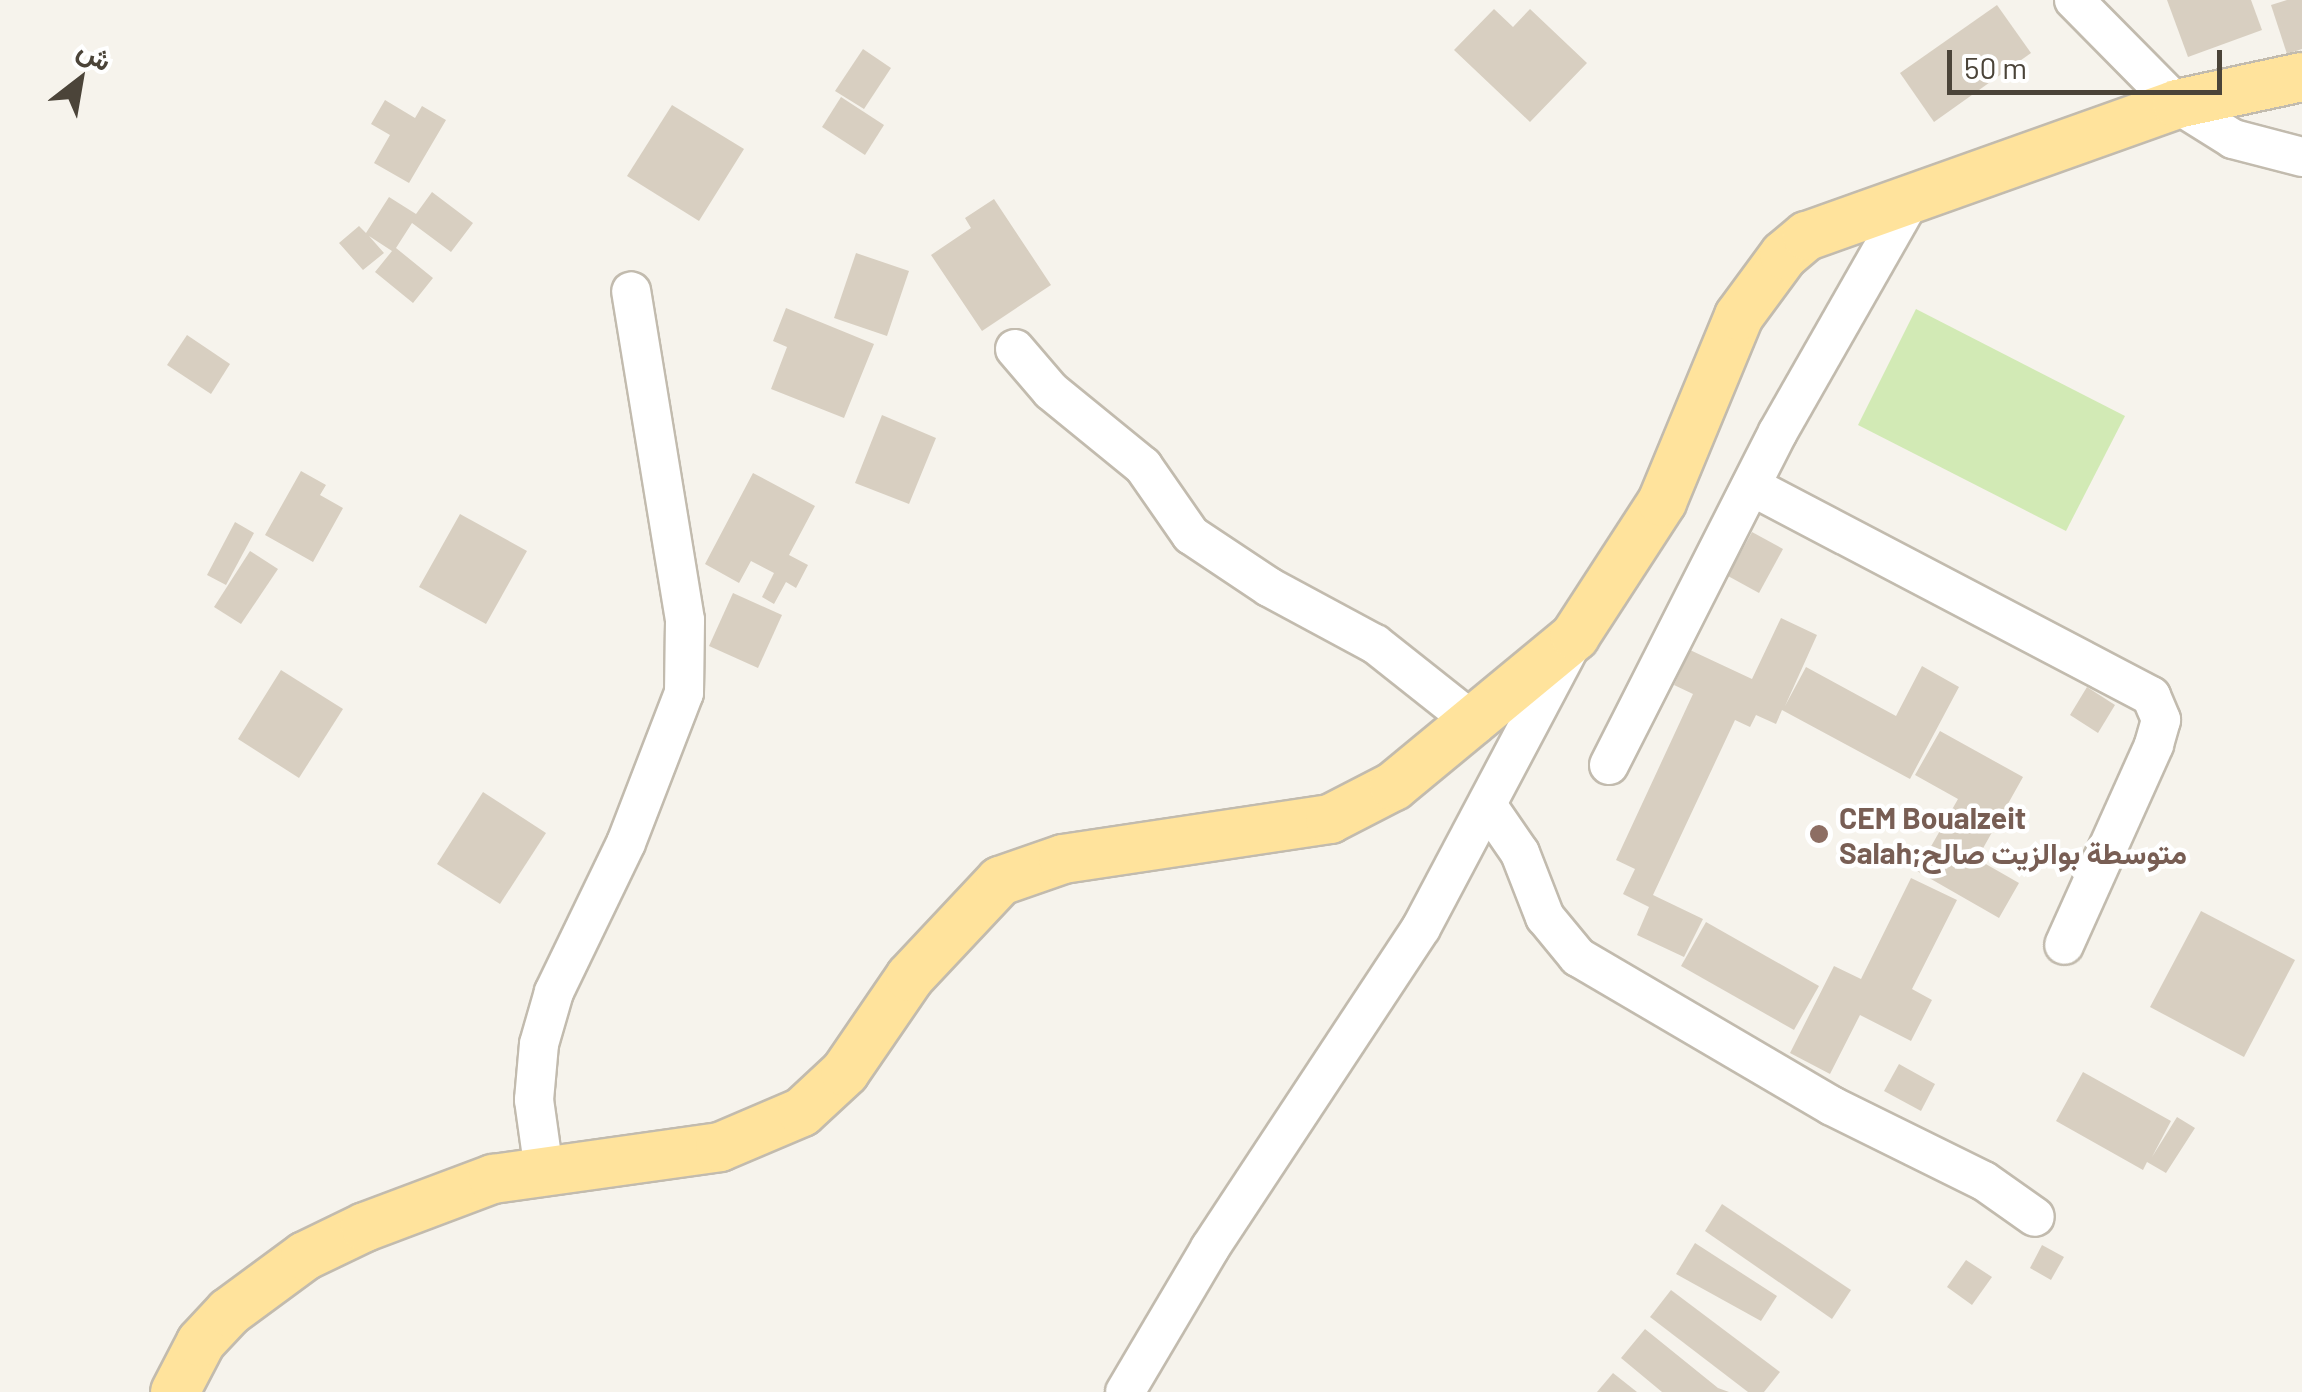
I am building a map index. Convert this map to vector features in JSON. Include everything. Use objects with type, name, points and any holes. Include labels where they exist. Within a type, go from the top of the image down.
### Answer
[{"type":"main road","points":[[176,1392],[201,1342],[229,1312],[305,1256],[492,1179],[720,1148],[802,1112],[845,1072],[910,977],[1000,881],[1063,859],[1330,819],[1394,786],[1476,724],[1576,636],[1662,502],[1696,409],[1763,278],[1808,236],[2177,104],[2302,77]]},
{"type":"street","points":[[2074,0],[2177,104],[2233,138],[2302,157]]},
{"type":"street","points":[[1609,764],[1751,486],[1910,199]]},
{"type":"street","points":[[544,1171],[534,1100],[539,1044],[554,992],[626,842],[684,693],[685,620],[631,290]]},
{"type":"street","points":[[1015,349],[1051,391],[1143,466],[1191,534],[1268,587],[1374,644],[1476,724]]},
{"type":"street","points":[[1751,486],[2151,696],[2160,720],[2154,746],[2064,945]]},
{"type":"street","points":[[1125,1392],[1210,1248],[1421,928],[1576,636]]},
{"type":"street","points":[[1487,805],[1520,853],[1546,917],[1578,957],[1832,1106],[1984,1181],[2035,1217]]},
{"type":"green space","points":[[1916,309],[2125,416],[2066,531],[1858,425]]},
{"type":"building","points":[[2167,0],[2251,0],[2262,30],[2188,57]]},
{"type":"building","points":[[2302,0],[2302,49],[2287,54],[2271,5]]},
{"type":"building","points":[[1997,5],[2031,53],[1934,122],[1900,73]]},
{"type":"building","points":[[1494,9],[1513,27],[1530,9],[1587,63],[1530,122],[1454,50]]},
{"type":"building","points":[[863,49],[891,68],[864,109],[835,91]]},
{"type":"building","points":[[841,97],[884,125],[865,155],[822,127]]},
{"type":"building","points":[[385,100],[415,118],[422,106],[446,120],[409,183],[374,163],[390,135],[371,124]]},
{"type":"building","points":[[672,105],[744,149],[699,221],[627,176]]},
{"type":"building","points":[[432,192],[473,223],[451,252],[412,223],[396,248],[433,278],[413,303],[375,272],[392,251],[369,236],[384,253],[363,270],[339,243],[359,226],[366,233],[389,197],[416,214]]},
{"type":"building","points":[[994,199],[1051,285],[982,331],[931,255],[971,228],[965,218]]},
{"type":"building","points":[[856,253],[909,271],[887,336],[834,318]]},
{"type":"building","points":[[786,308],[874,344],[844,418],[771,389],[787,347],[773,341]]},
{"type":"building","points":[[187,335],[230,364],[211,394],[167,365]]},
{"type":"building","points":[[882,415],[936,438],[909,504],[855,483]]},
{"type":"building","points":[[301,471],[326,485],[320,495],[343,508],[313,562],[265,535]]},
{"type":"building","points":[[753,473],[815,506],[789,555],[808,565],[796,588],[786,582],[774,604],[762,597],[774,573],[751,561],[739,583],[705,564]]},
{"type":"building","points":[[460,514],[527,551],[486,624],[419,587]]},
{"type":"building","points":[[235,522],[254,533],[226,585],[207,575]]},
{"type":"building","points":[[1752,532],[1783,549],[1759,593],[1728,576]]},
{"type":"building","points":[[250,551],[278,569],[241,624],[214,607]]},
{"type":"building","points":[[733,593],[782,615],[758,668],[709,646]]},
{"type":"building","points":[[1781,618],[1817,635],[1785,706],[1806,667],[1896,716],[1922,666],[1959,687],[1910,779],[1782,710],[1776,724],[1756,715],[1750,727],[1735,720],[1653,895],[1703,919],[1684,957],[1637,935],[1649,907],[1623,894],[1635,869],[1616,860],[1693,694],[1674,685],[1690,650],[1752,679]]},
{"type":"building","points":[[281,670],[343,709],[299,778],[238,739]]},
{"type":"building","points":[[2087,687],[2115,705],[2098,733],[2070,715]]},
{"type":"building","points":[[1940,731],[2023,777],[1977,859],[2019,883],[1999,918],[1917,871],[1958,799],[1915,775]]},
{"type":"building","points":[[483,792],[546,833],[500,904],[437,864]]},
{"type":"building","points":[[1911,878],[1957,900],[1912,989],[1932,1000],[1911,1041],[1860,1015],[1830,1074],[1790,1053],[1834,966],[1861,979]]},
{"type":"building","points":[[2201,911],[2295,960],[2244,1057],[2150,1007]]},
{"type":"building","points":[[1706,922],[1819,986],[1794,1030],[1681,966]]},
{"type":"building","points":[[1899,1064],[1935,1084],[1921,1111],[1884,1091]]},
{"type":"building","points":[[2083,1072],[2171,1121],[2152,1157],[2177,1117],[2195,1128],[2166,1173],[2147,1162],[2143,1170],[2056,1121]]},
{"type":"building","points":[[1722,1204],[1851,1290],[1832,1319],[1705,1231]]},
{"type":"building","points":[[1695,1243],[1777,1296],[1761,1321],[1676,1274]]},
{"type":"building","points":[[2042,1245],[2064,1257],[2051,1280],[2030,1268]]},
{"type":"building","points":[[1966,1260],[1992,1277],[1972,1305],[1947,1287]]},
{"type":"building","points":[[1671,1290],[1780,1372],[1764,1392],[1748,1392],[1650,1317]]},
{"type":"building","points":[[1645,1329],[1718,1388],[1729,1392],[1662,1392],[1621,1358]]},
{"type":"building","points":[[1613,1373],[1637,1392],[1597,1392]]},
{"type":"place","name":"CEM Boualzeit Salah;متوسطة بوالزيت صالح","points":[[1819,834]]}]
